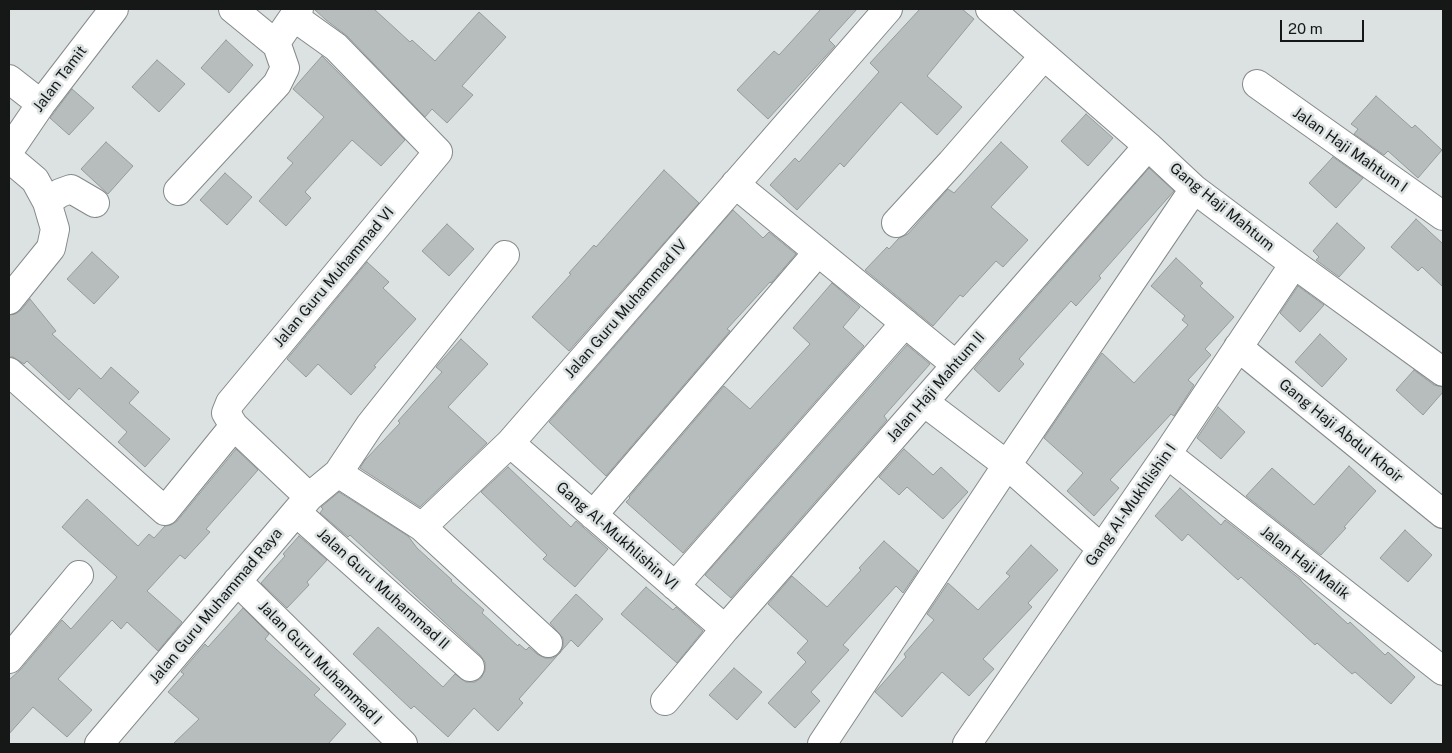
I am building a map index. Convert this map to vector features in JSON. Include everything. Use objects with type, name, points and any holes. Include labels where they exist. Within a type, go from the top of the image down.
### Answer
[{"type":"street","name":"Jalan Tamit","points":[[9,151],[41,104],[114,9]]},
{"type":"street","points":[[178,191],[277,84],[285,68],[277,45],[233,9]]},
{"type":"street","name":"Jalan Guru Muhammad IV","points":[[422,527],[510,443],[888,9]]},
{"type":"street","name":"Gang Haji Mahtum","points":[[990,9],[1148,146],[1194,189],[1443,372]]},
{"type":"street","points":[[277,45],[279,38],[296,13]]},
{"type":"street","name":"Jalan Guru Muhammad VI","points":[[9,372],[165,511],[232,415],[438,152],[336,47],[296,13]]},
{"type":"street","points":[[896,223],[918,201],[1044,56]]},
{"type":"street","points":[[9,79],[41,104]]},
{"type":"street","name":"Jalan Haji Mahtum I","points":[[1257,84],[1443,216]]},
{"type":"street","name":"Jalan Haji Mahtum II","points":[[665,701],[725,629],[1148,146]]},
{"type":"street","points":[[9,158],[35,180],[47,202],[55,229],[51,248],[9,300]]},
{"type":"street","points":[[735,184],[956,365]]},
{"type":"street","points":[[47,202],[60,193],[71,189],[95,203]]},
{"type":"street","points":[[822,744],[1007,465],[1194,189]]},
{"type":"street","points":[[593,515],[818,252]]},
{"type":"street","name":"Jalan Guru Muhammad Raya","points":[[99,744],[303,504],[338,473],[370,425],[504,255]]},
{"type":"street","name":"Gang AI-Mukhlishin I","points":[[967,744],[1167,454],[1294,264]]},
{"type":"street","points":[[675,586],[905,323]]},
{"type":"street","name":"Gang Haji Abdul Khoir","points":[[1238,347],[1443,514]]},
{"type":"street","points":[[924,402],[1007,465],[1101,548]]},
{"type":"street","name":"Jalan Guru Muhammad II","points":[[232,415],[303,504],[470,667]]},
{"type":"street","name":"Gang Al-Mukhlishin VI","points":[[510,443],[725,629]]},
{"type":"street","name":"Jalan Haji Malik","points":[[1167,454],[1443,671]]},
{"type":"street","points":[[338,473],[422,527],[548,643]]},
{"type":"street","points":[[9,659],[79,575]]},
{"type":"street","name":"Jalan Guru Muhammad I","points":[[237,581],[402,744]]},
{"type":"building","points":[[314,9],[374,9],[410,42],[412,40],[435,61],[479,12],[506,37],[462,86],[473,95],[447,123],[432,109],[425,117],[347,36]]},
{"type":"building","points":[[821,9],[857,9],[829,40],[835,46],[768,119],[737,90],[774,51],[779,55]]},
{"type":"building","points":[[920,9],[962,9],[974,19],[927,76],[962,107],[937,135],[901,102],[844,167],[840,163],[797,210],[770,185],[795,158],[799,162],[879,72],[870,63]]},
{"type":"building","points":[[226,40],[253,65],[229,93],[201,68]]},
{"type":"building","points":[[322,56],[405,140],[381,166],[352,140],[305,192],[311,198],[286,226],[259,201],[293,163],[287,158],[324,117],[293,89]]},
{"type":"building","points":[[157,60],[185,84],[159,112],[132,87]]},
{"type":"building","points":[[72,89],[94,108],[69,135],[50,118]]},
{"type":"building","points":[[1376,96],[1412,128],[1415,125],[1442,150],[1418,178],[1388,151],[1384,155],[1354,134],[1358,129],[1351,124]]},
{"type":"building","points":[[1086,114],[1113,138],[1088,166],[1061,141]]},
{"type":"building","points":[[106,142],[133,166],[108,194],[81,169]]},
{"type":"building","points":[[1001,142],[1028,167],[991,207],[1028,240],[1003,267],[996,261],[963,297],[960,295],[933,326],[865,270],[887,247],[889,249],[899,238],[908,234],[948,189],[954,193]]},
{"type":"building","points":[[1333,157],[1363,178],[1336,208],[1309,183]]},
{"type":"building","points":[[1149,168],[1174,191],[1099,276],[1101,278],[1076,306],[1071,301],[1019,359],[1024,364],[999,392],[974,369]]},
{"type":"building","points":[[664,170],[699,203],[569,351],[532,317],[594,245],[596,247]]},
{"type":"building","points":[[225,173],[252,197],[227,225],[200,200]]},
{"type":"building","points":[[733,210],[763,238],[769,232],[796,254],[727,329],[730,331],[606,476],[549,422]]},
{"type":"building","points":[[1416,219],[1443,244],[1443,287],[1422,267],[1418,271],[1391,247]]},
{"type":"building","points":[[1337,223],[1365,248],[1339,277],[1316,260],[1319,257],[1313,251]]},
{"type":"building","points":[[447,224],[474,249],[449,276],[422,251]]},
{"type":"building","points":[[92,252],[119,277],[94,304],[67,279]]},
{"type":"building","points":[[1176,258],[1203,283],[1200,286],[1234,317],[1205,349],[1211,355],[1188,380],[1194,385],[1174,416],[1171,414],[1110,480],[1119,488],[1094,516],[1067,491],[1083,473],[1044,438],[1102,353],[1134,383],[1188,325],[1182,320],[1185,316],[1151,286]]},
{"type":"building","points":[[367,262],[389,282],[383,288],[416,319],[351,395],[318,364],[306,377],[287,359]]},
{"type":"building","points":[[832,283],[860,307],[843,327],[864,346],[683,553],[626,502],[724,386],[750,409],[810,344],[793,328]]},
{"type":"building","points":[[1298,286],[1324,305],[1300,332],[1280,313]]},
{"type":"building","points":[[30,299],[56,331],[52,334],[101,379],[111,367],[139,392],[129,403],[170,439],[145,467],[118,442],[127,432],[79,388],[69,400],[27,361],[24,364],[13,357],[9,357],[9,315],[21,310]]},
{"type":"building","points":[[1320,334],[1347,359],[1322,387],[1295,362]]},
{"type":"building","points":[[461,339],[488,364],[448,407],[487,443],[420,507],[360,468],[365,460],[400,423],[398,421],[442,372],[436,367]]},
{"type":"building","points":[[907,345],[930,364],[884,416],[887,420],[731,598],[705,575]]},
{"type":"building","points":[[1414,370],[1434,385],[1443,387],[1443,392],[1423,415],[1396,390]]},
{"type":"building","points":[[1218,407],[1245,432],[1221,459],[1197,438]]},
{"type":"building","points":[[236,449],[258,470],[206,529],[210,532],[185,559],[180,555],[147,591],[182,622],[158,651],[127,622],[121,629],[112,620],[58,679],[92,710],[67,737],[33,707],[9,734],[9,680],[21,669],[62,620],[71,629],[117,577],[62,527],[87,499],[138,546],[149,534],[154,538],[165,526],[177,521]]},
{"type":"building","points":[[904,449],[933,475],[941,467],[968,492],[943,519],[907,487],[899,495],[879,477]]},
{"type":"building","points":[[1349,466],[1376,491],[1321,555],[1246,496],[1272,468],[1314,505]]},
{"type":"building","points":[[508,467],[571,527],[576,521],[608,549],[575,587],[543,559],[547,555],[481,492]]},
{"type":"building","points":[[1180,488],[1221,525],[1225,520],[1300,579],[1348,624],[1350,622],[1385,655],[1388,652],[1415,677],[1391,704],[1355,672],[1352,674],[1317,643],[1315,645],[1241,577],[1238,580],[1188,534],[1182,541],[1155,516]]},
{"type":"building","points":[[339,492],[408,536],[417,548],[484,610],[482,613],[518,646],[519,644],[526,650],[529,647],[545,658],[553,658],[559,654],[519,699],[523,703],[498,731],[474,708],[448,737],[414,706],[411,709],[353,654],[378,627],[443,687],[455,674],[466,682],[475,682],[481,678],[485,671],[485,662],[480,655],[350,535],[348,537],[320,513],[323,509],[321,507]]},
{"type":"building","points":[[1405,530],[1432,555],[1408,582],[1380,558]]},
{"type":"building","points":[[299,536],[327,560],[307,582],[309,585],[287,608],[261,583],[285,556],[283,554]]},
{"type":"building","points":[[884,541],[918,571],[903,593],[896,586],[843,645],[849,650],[811,692],[820,701],[795,728],[768,703],[806,662],[797,653],[808,641],[768,604],[792,576],[827,607],[861,570],[859,568]]},
{"type":"building","points":[[1031,545],[1058,570],[1028,603],[1032,607],[983,659],[994,669],[969,696],[942,672],[902,717],[875,692],[906,657],[904,654],[934,620],[927,614],[948,583],[978,610],[1010,576],[1006,573]]},
{"type":"building","points":[[646,587],[673,610],[676,607],[703,631],[677,663],[621,614]]},
{"type":"building","points":[[576,594],[603,619],[578,647],[571,640],[560,652],[563,646],[563,638],[550,623]]},
{"type":"building","points":[[243,608],[269,634],[265,639],[320,689],[314,695],[346,724],[328,744],[173,744],[199,719],[168,692],[184,674],[181,672],[205,644],[208,647]]},
{"type":"building","points":[[734,668],[762,692],[737,720],[709,695]]}]
